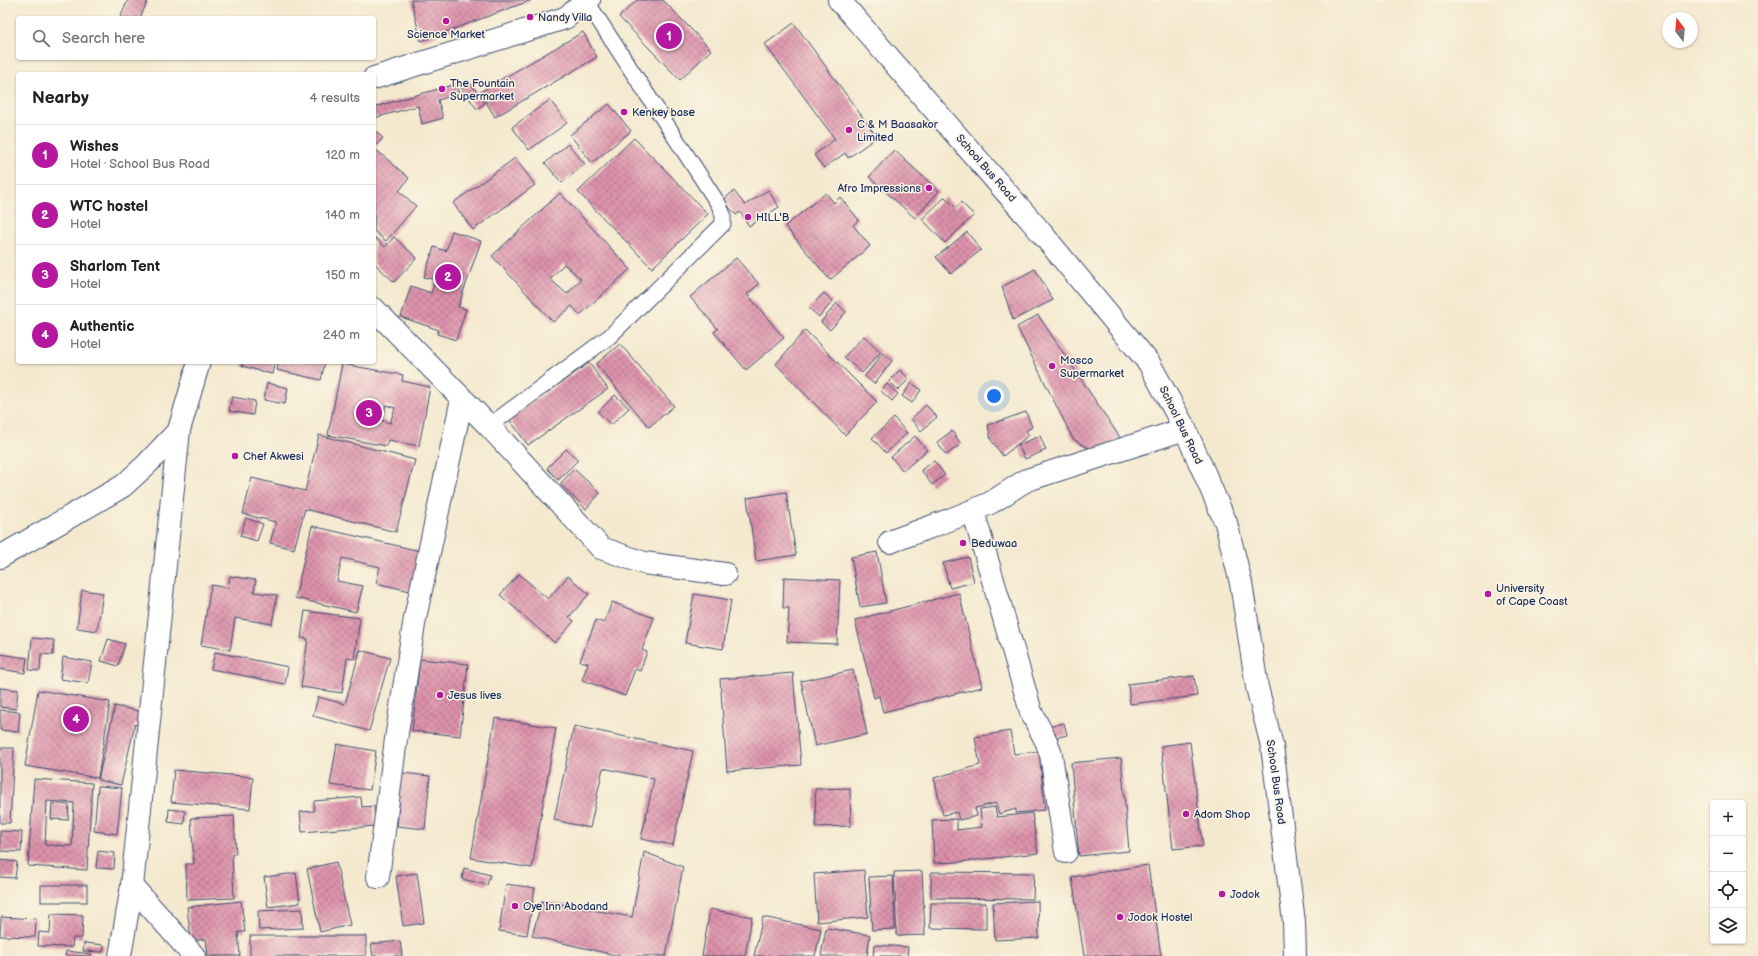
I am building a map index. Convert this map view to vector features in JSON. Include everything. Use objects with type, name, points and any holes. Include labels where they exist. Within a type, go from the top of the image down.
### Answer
[{"type":"street","name":"School Bus Road","points":[[839,0],[1039,230],[1149,363],[1185,429],[1226,523],[1241,584],[1255,679],[1272,746],[1294,922],[1295,956]]},
{"type":"street","points":[[376,77],[565,18],[588,1]]},
{"type":"street","points":[[376,311],[489,426],[601,548],[644,563],[725,574]]},
{"type":"street","points":[[120,956],[132,886],[178,430],[198,364]]},
{"type":"street","points":[[378,877],[396,739],[415,618],[462,399]]},
{"type":"street","points":[[890,542],[993,502],[1027,480],[1185,429]]},
{"type":"street","points":[[0,557],[123,486],[147,464],[178,430]]},
{"type":"street","points":[[973,511],[1031,712],[1051,754],[1066,852]]},
{"type":"street","points":[[132,886],[194,956]]},
{"type":"lane","points":[[489,426],[610,336],[723,224],[723,215],[719,205],[588,1]]},
{"type":"building","points":[[128,0],[148,0],[141,16],[121,16]]},
{"type":"building","name":"Science Market","points":[[411,0],[532,0],[421,41]]},
{"type":"building","points":[[637,0],[663,0],[711,50],[680,80],[619,17]]},
{"type":"building","points":[[794,23],[877,137],[848,158],[845,153],[824,168],[814,155],[835,139],[765,44]]},
{"type":"building","points":[[583,32],[597,57],[495,117],[480,92]]},
{"type":"building","points":[[468,80],[485,103],[477,109],[460,86]]},
{"type":"building","points":[[456,84],[459,94],[438,100],[443,118],[422,124],[418,106],[376,117],[376,106]]},
{"type":"building","points":[[550,100],[567,123],[529,150],[512,127]]},
{"type":"building","points":[[609,104],[631,131],[592,163],[570,135]]},
{"type":"building","points":[[376,132],[383,138],[376,145]]},
{"type":"building","points":[[634,138],[708,214],[652,268],[578,192]]},
{"type":"building","points":[[568,144],[585,164],[562,183],[545,163]]},
{"type":"building","points":[[376,150],[409,178],[399,191],[416,206],[386,241],[376,233]]},
{"type":"building","points":[[894,150],[939,191],[915,218],[869,177]]},
{"type":"building","points":[[515,158],[535,185],[473,230],[453,203]]},
{"type":"building","points":[[768,190],[779,207],[749,226],[740,212],[736,215],[723,200],[734,191],[745,205]]},
{"type":"building","points":[[560,193],[630,269],[580,315],[572,306],[553,322],[492,256]],"holes":[[[564,264],[581,279],[567,294],[550,279]]]},
{"type":"building","points":[[826,193],[834,203],[840,197],[859,220],[853,225],[870,246],[830,280],[785,226]]},
{"type":"building","points":[[945,197],[956,208],[961,202],[974,215],[945,243],[922,219]]},
{"type":"building","points":[[452,231],[481,241],[458,307],[466,309],[456,340],[437,334],[439,330],[401,317],[411,286],[431,293],[436,280],[424,277],[434,247],[446,251]]},
{"type":"building","points":[[967,232],[981,250],[951,274],[936,257]]},
{"type":"building","points":[[394,237],[417,258],[394,282],[376,265],[376,239],[385,247]]},
{"type":"building","points":[[736,258],[759,284],[747,294],[784,338],[746,370],[714,332],[718,329],[690,297]]},
{"type":"building","points":[[1035,269],[1053,300],[1013,320],[1002,287]]},
{"type":"building","points":[[824,293],[833,301],[819,317],[809,308]]},
{"type":"building","points":[[837,303],[846,312],[830,330],[821,322]]},
{"type":"building","points":[[1038,315],[1121,439],[1095,452],[1073,439],[1017,327]]},
{"type":"building","points":[[805,330],[877,402],[845,435],[776,364]]},
{"type":"building","points":[[864,336],[881,352],[862,373],[844,357]]},
{"type":"building","points":[[620,344],[674,406],[649,427],[596,364]]},
{"type":"building","points":[[883,353],[892,361],[874,384],[865,376]]},
{"type":"building","points":[[589,363],[608,389],[528,445],[509,419]]},
{"type":"building","points":[[242,364],[274,364],[272,374],[242,366]]},
{"type":"building","points":[[278,364],[325,364],[321,380],[277,370]]},
{"type":"building","points":[[342,364],[403,375],[402,381],[430,387],[419,446],[388,440],[386,446],[328,435]],"holes":[[[386,405],[395,408],[390,423],[381,420]]]},
{"type":"building","points":[[900,370],[909,379],[898,390],[889,381]]},
{"type":"building","points":[[267,383],[288,388],[285,404],[264,400]]},
{"type":"building","points":[[912,383],[921,390],[912,403],[902,396]]},
{"type":"building","points":[[887,384],[898,394],[892,401],[881,391]]},
{"type":"building","points":[[615,395],[629,408],[611,425],[598,412]]},
{"type":"building","points":[[232,397],[255,401],[253,415],[229,411]]},
{"type":"building","points":[[926,405],[937,417],[921,431],[911,419]]},
{"type":"building","points":[[1026,412],[1032,427],[1026,431],[1029,435],[1003,456],[991,440],[988,425]]},
{"type":"building","points":[[894,418],[907,433],[886,453],[872,438]]},
{"type":"building","points":[[952,431],[961,444],[946,455],[937,442]]},
{"type":"building","points":[[319,435],[415,460],[396,532],[305,509],[294,549],[270,543],[276,522],[243,514],[252,478],[305,491]]},
{"type":"building","points":[[915,436],[927,450],[903,471],[891,457]]},
{"type":"building","points":[[1040,436],[1046,450],[1025,459],[1018,445]]},
{"type":"building","points":[[566,449],[578,460],[558,480],[547,468]]},
{"type":"building","points":[[934,461],[945,475],[932,485],[921,470]]},
{"type":"building","points":[[574,469],[600,493],[586,509],[560,484]]},
{"type":"building","points":[[786,492],[796,555],[756,561],[747,498]]},
{"type":"building","points":[[246,518],[263,524],[257,541],[240,536]]},
{"type":"building","points":[[312,526],[420,551],[410,591],[376,583],[380,567],[342,558],[337,581],[363,586],[356,612],[295,598]]},
{"type":"building","points":[[877,552],[886,603],[860,607],[851,557]]},
{"type":"building","points":[[968,557],[974,582],[950,588],[943,563]]},
{"type":"building","points":[[519,574],[548,599],[568,576],[589,594],[569,617],[574,621],[555,643],[500,595]]},
{"type":"building","points":[[230,576],[256,580],[254,592],[277,595],[272,624],[235,618],[230,650],[201,645],[211,585],[228,588]]},
{"type":"building","points":[[784,577],[840,580],[837,644],[787,642],[789,608],[783,608]]},
{"type":"building","points":[[82,590],[103,593],[97,631],[77,628]]},
{"type":"building","points":[[959,593],[982,687],[883,712],[879,696],[874,698],[855,620]]},
{"type":"building","points":[[694,594],[731,600],[723,649],[685,643]]},
{"type":"building","points":[[612,602],[654,618],[642,650],[647,652],[640,671],[635,669],[625,696],[582,680],[588,663],[580,661],[596,620],[604,623]]},
{"type":"building","points":[[305,611],[360,618],[354,659],[347,658],[342,693],[301,687],[308,639],[301,638]]},
{"type":"building","points":[[32,638],[54,640],[53,655],[41,654],[40,671],[29,670]]},
{"type":"building","points":[[108,639],[125,644],[118,666],[101,661]]},
{"type":"building","points":[[360,650],[390,658],[369,731],[313,716],[318,697],[345,704]]},
{"type":"building","points":[[215,652],[288,667],[285,684],[211,669]]},
{"type":"building","points":[[0,654],[27,658],[25,673],[0,669]]},
{"type":"building","points":[[63,657],[92,662],[88,683],[60,679]]},
{"type":"building","points":[[420,659],[468,664],[460,736],[412,731]]},
{"type":"building","points":[[853,670],[867,734],[815,746],[801,681]]},
{"type":"building","points":[[793,673],[801,765],[727,771],[720,679]]},
{"type":"building","points":[[1194,676],[1197,696],[1130,704],[1128,684]]},
{"type":"building","points":[[0,688],[18,690],[16,709],[0,707]]},
{"type":"building","points":[[38,690],[110,702],[98,778],[25,766]]},
{"type":"building","points":[[115,706],[148,713],[145,727],[135,724],[121,785],[98,780]]},
{"type":"building","points":[[0,710],[20,712],[18,732],[0,730]]},
{"type":"building","points":[[495,718],[556,728],[532,868],[471,858]]},
{"type":"building","points":[[1064,723],[1067,735],[1051,739],[1048,727]]},
{"type":"building","points":[[574,726],[693,751],[673,845],[641,839],[654,779],[603,768],[590,828],[554,820]]},
{"type":"building","points":[[1010,731],[1014,754],[1039,751],[1045,810],[1016,813],[1016,809],[999,814],[996,803],[975,808],[977,816],[959,820],[957,812],[943,815],[934,778],[980,765],[975,737]]},
{"type":"building","points":[[1190,742],[1203,846],[1173,849],[1161,746]]},
{"type":"building","points":[[337,744],[376,751],[370,790],[330,785]]},
{"type":"building","points":[[0,748],[14,748],[10,823],[0,823]]},
{"type":"building","points":[[1121,758],[1129,851],[1079,856],[1071,763]]},
{"type":"building","points":[[174,770],[253,777],[250,809],[171,802]]},
{"type":"building","points":[[402,773],[430,776],[425,829],[397,826]]},
{"type":"building","points":[[34,779],[92,783],[87,870],[28,866]],"holes":[[[47,801],[74,803],[72,846],[45,845]]]},
{"type":"building","points":[[98,786],[122,788],[117,834],[94,831]]},
{"type":"building","points":[[850,788],[851,826],[816,827],[815,789]]},
{"type":"building","points":[[361,797],[362,807],[374,806],[375,826],[302,832],[300,812],[314,811],[314,801]]},
{"type":"building","points":[[52,803],[69,805],[68,820],[51,819]]},
{"type":"building","points":[[995,807],[997,817],[1032,813],[1038,853],[959,862],[934,863],[932,820],[957,819],[957,830],[982,827],[980,809]]},
{"type":"building","points":[[169,809],[185,811],[184,824],[168,822]]},
{"type":"building","points":[[234,816],[236,854],[232,854],[234,898],[187,900],[186,864],[194,864],[191,818]]},
{"type":"building","points":[[0,831],[22,832],[21,852],[0,851]]},
{"type":"building","points":[[98,851],[115,853],[114,869],[96,868]]},
{"type":"building","points":[[644,852],[683,867],[666,956],[619,956],[532,936],[542,901],[632,917]]},
{"type":"building","points":[[0,860],[17,862],[15,878],[0,877]]},
{"type":"building","points":[[336,862],[350,925],[320,932],[307,869]]},
{"type":"building","points":[[1148,865],[1161,956],[1084,956],[1072,877]]},
{"type":"building","points":[[464,868],[490,875],[487,885],[462,879]]},
{"type":"building","points":[[864,870],[868,917],[817,922],[814,874]]},
{"type":"building","points":[[922,871],[925,935],[897,936],[894,872]]},
{"type":"building","points":[[931,872],[1034,873],[1033,899],[931,898]]},
{"type":"building","points":[[296,873],[300,903],[268,907],[264,877]]},
{"type":"building","points":[[417,873],[424,923],[403,926],[396,876]]},
{"type":"building","points":[[893,876],[895,929],[872,930],[869,877]]},
{"type":"building","points":[[506,884],[535,888],[527,935],[499,931]]},
{"type":"building","points":[[41,885],[87,885],[87,902],[41,902]]},
{"type":"building","points":[[241,901],[245,932],[238,932],[240,956],[208,956],[206,939],[191,941],[187,907]]},
{"type":"building","points":[[1038,901],[1039,938],[995,940],[993,903]]},
{"type":"building","points":[[931,903],[986,903],[986,929],[930,928]]},
{"type":"building","points":[[302,909],[303,928],[259,930],[258,911]]},
{"type":"building","points":[[710,909],[752,917],[745,956],[702,956]]},
{"type":"building","points":[[51,914],[83,915],[82,938],[73,938],[72,947],[38,946],[39,932],[50,933]]},
{"type":"building","points":[[1,917],[36,919],[35,937],[0,936]]},
{"type":"building","points":[[763,917],[821,929],[815,956],[754,956]]},
{"type":"building","points":[[826,928],[870,935],[867,956],[821,956]]},
{"type":"building","points":[[250,936],[366,936],[366,956],[250,956]]},
{"type":"building","points":[[400,941],[402,956],[373,956],[371,944]]},
{"type":"building","points":[[84,943],[104,945],[103,952],[83,951]]},
{"type":"building","points":[[874,945],[908,947],[907,956],[873,956]]},
{"type":"building","points":[[66,951],[92,954],[91,956],[65,956]]},
{"type":"place","name":"Nandy Villa","points":[[530,17]]},
{"type":"place","name":"Science Market","points":[[446,21]]},
{"type":"place","name":"Wishes","points":[[669,36]]},
{"type":"place","name":"The Fountain Supermarket","points":[[442,89]]},
{"type":"place","name":"Kenkey base","points":[[624,112]]},
{"type":"place","name":"C & M Baasakor Limited","points":[[849,130]]},
{"type":"place","name":"Afro Impressions","points":[[929,188]]},
{"type":"place","name":"HILL'B","points":[[748,217]]},
{"type":"place","name":"WTC hostel","points":[[448,277]]},
{"type":"place","name":"Mosco Supermarket","points":[[1052,366]]},
{"type":"place","name":"Sharlom Tent","points":[[369,413]]},
{"type":"place","name":"Chef Akwesi","points":[[235,456]]},
{"type":"place","name":"Beduwaa","points":[[963,543]]},
{"type":"place","name":"University of Cape Coast","points":[[1488,594]]},
{"type":"place","name":"Jesus lives","points":[[440,695]]},
{"type":"place","name":"Authentic","points":[[76,719]]},
{"type":"place","name":"Adom Shop","points":[[1186,814]]},
{"type":"place","name":"Jodok","points":[[1222,894]]},
{"type":"place","name":"Oye Inn Abodand","points":[[515,906]]},
{"type":"place","name":"Jodok Hostel","points":[[1120,917]]}]
